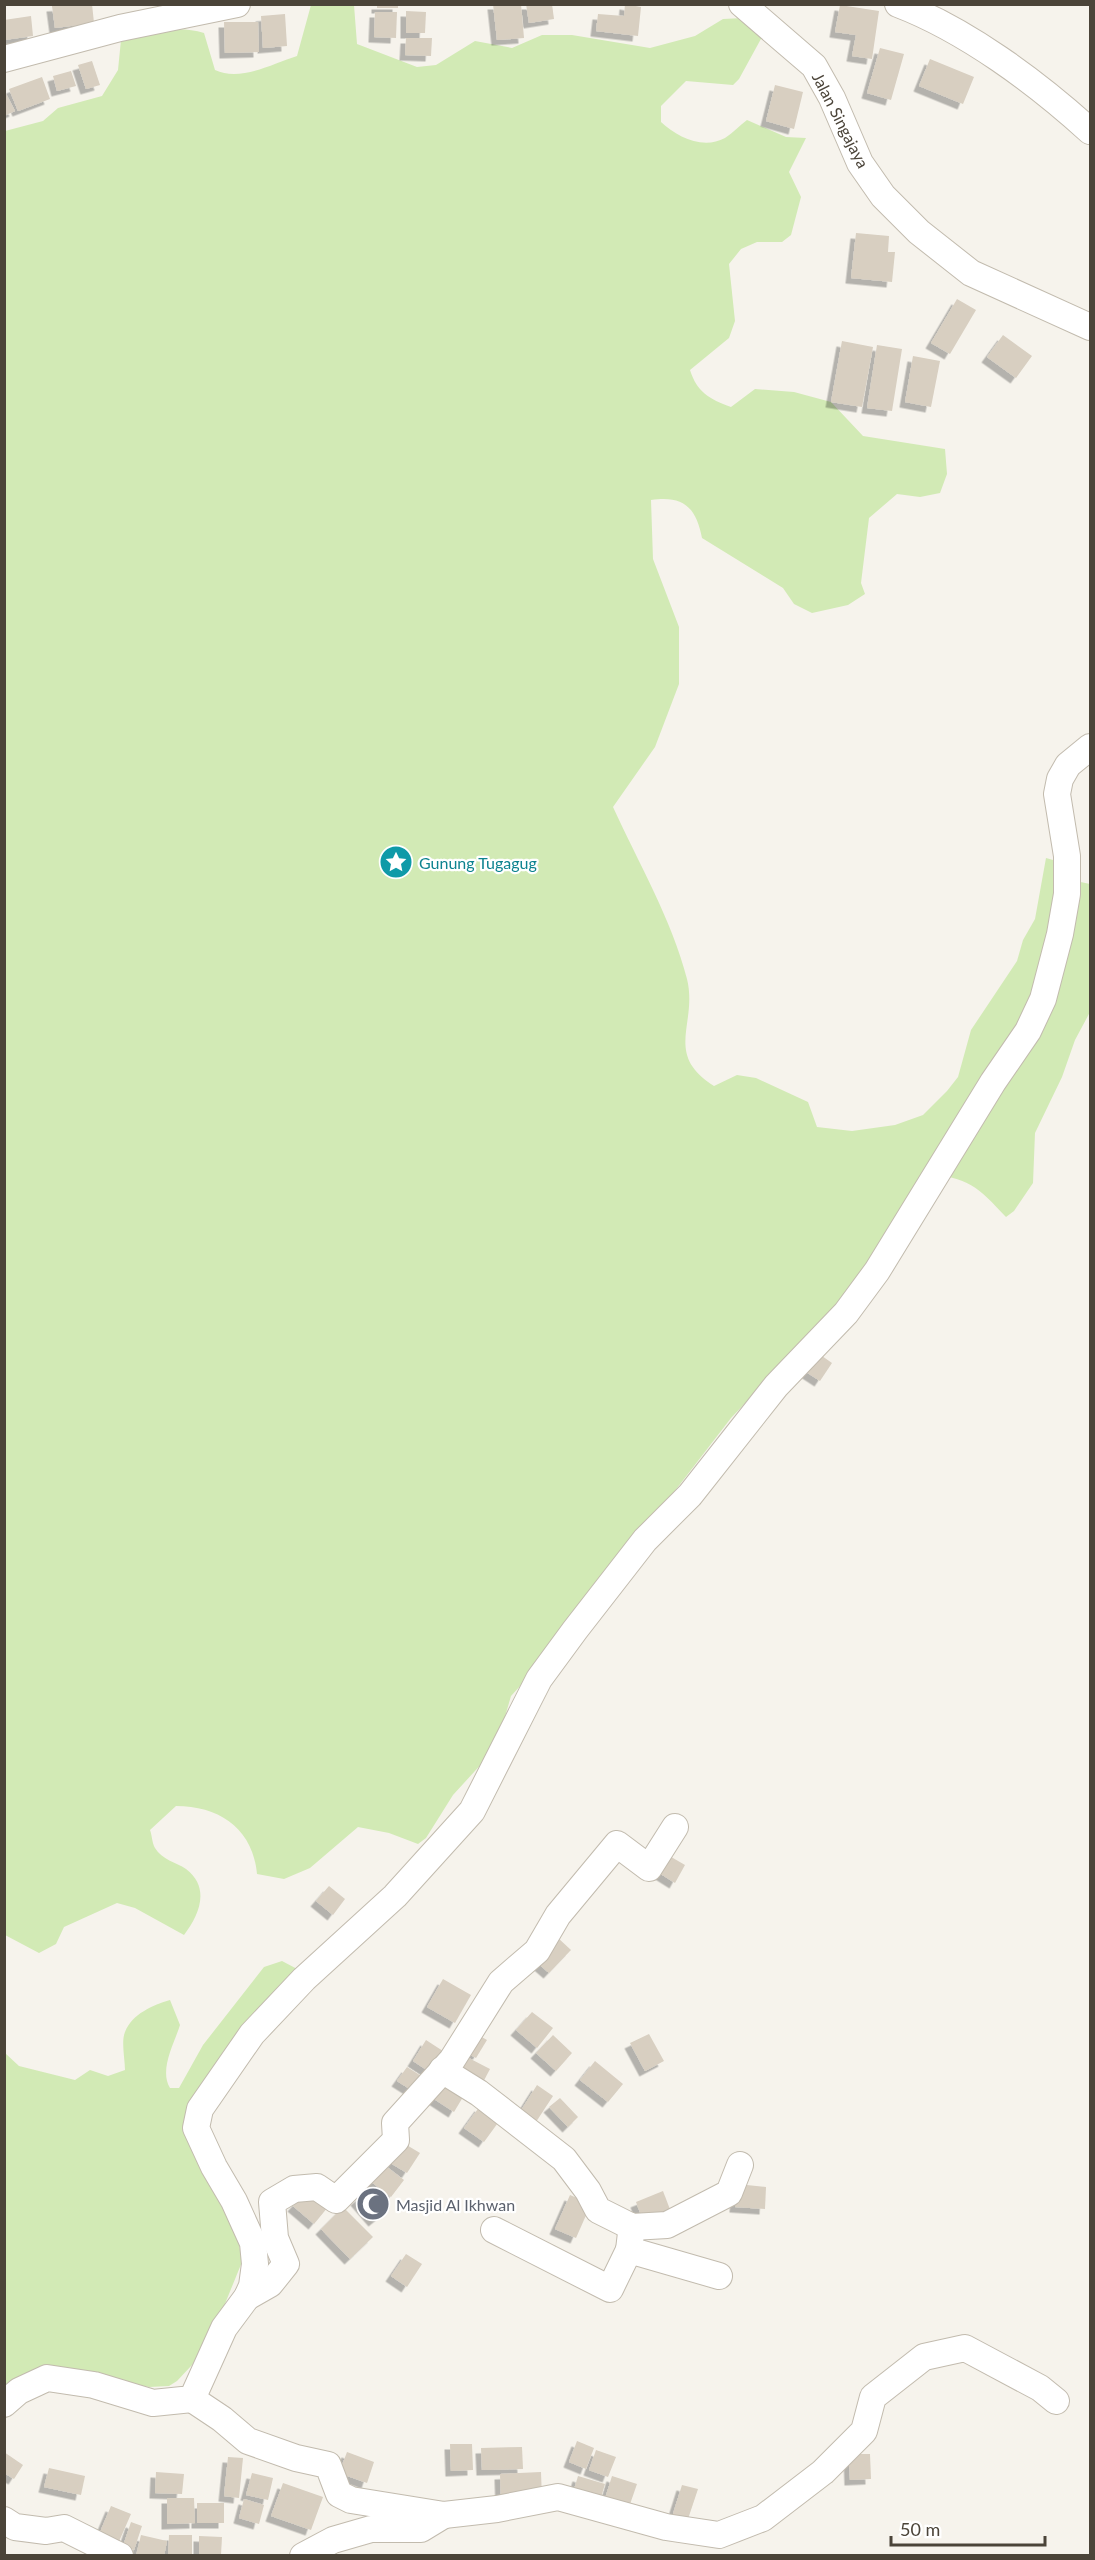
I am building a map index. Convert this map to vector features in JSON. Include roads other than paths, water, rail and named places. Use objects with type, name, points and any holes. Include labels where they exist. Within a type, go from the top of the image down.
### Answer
[{"type":"street","points":[[4,59],[120,28],[237,4]]},
{"type":"street","name":"Jalan Singajaya","points":[[742,4],[814,66],[832,98],[860,163],[884,196],[919,232],[971,273],[1090,327]]},
{"type":"street","points":[[898,4],[932,17],[987,52],[1090,131]]},
{"type":"street","points":[[192,2399],[224,2328],[248,2297],[254,2277],[253,2243],[234,2200],[214,2167],[196,2128],[201,2109],[252,2034],[304,1979],[395,1896],[472,1811],[539,1679],[575,1630],[645,1540],[690,1494],[776,1386],[846,1313],[877,1271],[993,1082],[1028,1031],[1043,999],[1060,934],[1067,894],[1067,856],[1058,794],[1060,779],[1068,765],[1090,747]]},
{"type":"street","points":[[248,2297],[270,2284],[286,2264],[275,2238],[272,2202],[294,2189],[317,2187],[336,2200],[396,2140],[395,2123],[452,2060],[501,1982],[537,1952],[558,1915],[617,1844],[649,1868],[675,1827]]},
{"type":"street","points":[[442,2070],[479,2093],[564,2159],[588,2191],[598,2210],[631,2239],[719,2276]]},
{"type":"street","points":[[494,2230],[610,2289],[631,2239],[667,2225],[729,2193],[740,2165]]},
{"type":"street","points":[[4,2404],[19,2391],[47,2378],[94,2385],[153,2403],[192,2399],[222,2419],[248,2441],[296,2458],[328,2465],[339,2494],[351,2500],[444,2515],[497,2509],[558,2497],[666,2527],[719,2535],[763,2518],[822,2472],[864,2431],[873,2397],[924,2357],[965,2348],[1040,2388],[1056,2401]]},
{"type":"street","points":[[303,2556],[333,2540],[371,2529],[421,2529],[444,2515]]},
{"type":"street","points":[[4,2520],[15,2527],[36,2530],[64,2528],[120,2556]]},
{"type":"place","name":"Gunung Tugagug","points":[[396,862]]},
{"type":"place","name":"Masjid Al Ikhwan","points":[[373,2204]]}]
